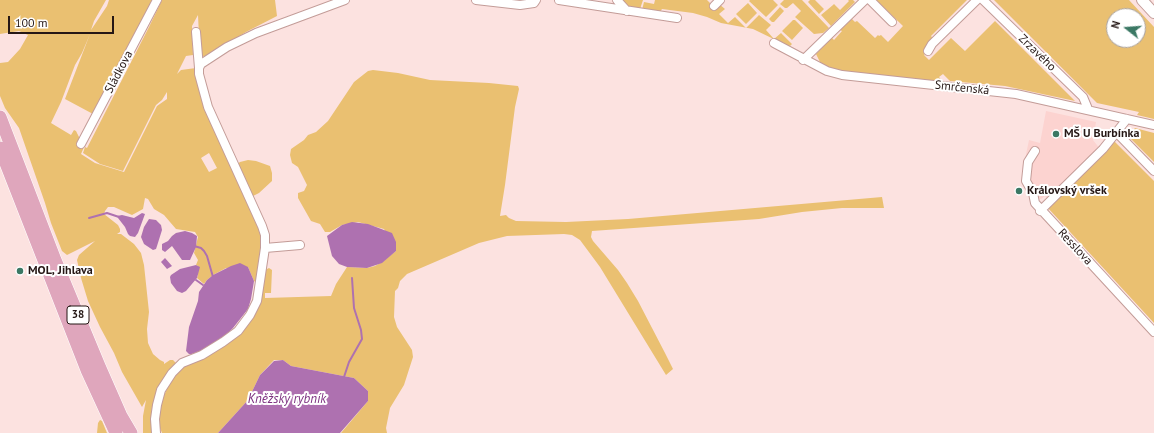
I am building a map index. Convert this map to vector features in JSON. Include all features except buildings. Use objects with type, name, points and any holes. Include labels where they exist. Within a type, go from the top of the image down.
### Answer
[{"type":"highway","name":"38","points":[[0,117],[16,174],[25,196],[121,416],[131,433]]},
{"type":"highway","name":"38","points":[[0,148],[16,174]]},
{"type":"highway","name":"38","points":[[25,196],[87,370],[116,433]]},
{"type":"street","name":"Sládkova","points":[[81,144],[157,0]]},
{"type":"street","points":[[199,68],[201,64],[256,32],[345,0]]},
{"type":"street","points":[[476,0],[520,5],[534,3],[536,0]]},
{"type":"street","points":[[559,0],[581,2],[677,18]]},
{"type":"street","points":[[617,0],[628,10]]},
{"type":"street","points":[[804,60],[865,0]]},
{"type":"street","points":[[870,0],[892,22]]},
{"type":"street","points":[[928,51],[932,44],[978,0]]},
{"type":"street","name":"Zrzavého","points":[[983,0],[1083,97],[1088,109]]},
{"type":"street","points":[[1142,0],[1154,13]]},
{"type":"street","points":[[156,433],[155,419],[161,390],[172,373],[182,363],[202,355],[224,342],[238,331],[250,315],[257,301],[265,248],[265,234],[262,226],[208,106],[199,74],[196,32]]},
{"type":"street","name":"Smrčenská","points":[[774,44],[827,71],[842,75],[1016,94],[1154,125]]},
{"type":"street","points":[[1040,211],[1103,149],[1127,119]]},
{"type":"street","points":[[1116,132],[1154,171]]},
{"type":"street","name":"Resslova","points":[[1035,151],[1028,162],[1026,181],[1033,193],[1034,203],[1154,332]]},
{"type":"street","points":[[265,248],[300,245]]},
{"type":"shaded area","points":[[0,0],[106,0],[94,21],[91,30],[107,6],[109,0],[152,0],[93,114],[65,99],[90,34],[75,65],[61,102],[51,123],[71,135],[74,130],[76,131],[79,137],[79,144],[84,147],[81,154],[95,163],[124,172],[157,106],[167,99],[167,92],[162,100],[156,105],[123,171],[100,164],[83,153],[85,147],[87,148],[162,0],[275,0],[277,16],[246,32],[209,55],[200,57],[198,15],[192,26],[193,55],[186,56],[177,74],[181,70],[196,68],[232,168],[240,162],[248,160],[270,166],[272,181],[259,193],[249,198],[262,226],[260,285],[254,281],[248,267],[226,268],[213,275],[204,284],[197,278],[198,266],[196,265],[198,260],[194,253],[198,237],[195,232],[176,229],[164,215],[154,209],[148,199],[145,198],[143,209],[132,215],[114,207],[108,207],[104,214],[118,225],[120,232],[117,234],[121,234],[134,244],[141,253],[144,265],[149,312],[147,329],[148,343],[153,354],[164,362],[164,364],[170,360],[173,360],[177,365],[163,381],[152,406],[151,422],[155,433],[143,433],[143,416],[146,400],[142,407],[122,372],[88,301],[77,260],[79,255],[95,241],[67,255],[62,251],[19,128],[5,108],[0,96],[0,63],[8,62],[20,49],[28,35],[19,31],[0,34]],"holes":[[[209,153],[217,168],[209,172],[201,158]]]},
{"type":"shaded area","points":[[620,0],[643,0],[640,9],[629,8]]},
{"type":"shaded area","points":[[655,0],[707,0],[715,8],[719,4],[725,9],[719,14],[728,23],[735,17],[746,28],[721,23],[693,13],[662,9],[660,12],[642,10],[644,2],[654,4]]},
{"type":"shaded area","points":[[773,0],[778,5],[766,17],[749,1]]},
{"type":"shaded area","points":[[784,0],[802,0],[829,28],[823,33],[814,34],[795,17],[801,11],[793,3],[787,8],[780,4]]},
{"type":"shaded area","points":[[810,0],[815,0],[824,9],[819,14],[808,2]]},
{"type":"shaded area","points":[[848,0],[853,0],[855,2],[831,26],[821,15],[834,4],[840,10],[849,1]]},
{"type":"shaded area","points":[[876,0],[967,0],[931,36],[934,40],[924,55],[929,60],[951,38],[965,51],[995,21],[1075,101],[1005,86],[950,81],[943,74],[939,77],[944,83],[844,72],[831,69],[821,64],[816,54],[832,38],[834,40],[842,31],[840,30],[852,19],[855,22],[857,21],[875,38],[878,35],[881,35],[888,42],[903,26]]},
{"type":"shaded area","points":[[994,0],[1129,0],[1136,8],[1106,8],[1106,48],[1146,48],[1146,18],[1154,27],[1154,119],[1137,115],[1139,112],[1097,103]]},
{"type":"shaded area","points":[[748,3],[757,13],[746,24],[736,14]]},
{"type":"shaded area","points":[[780,7],[784,11],[774,22],[772,22],[769,19]]},
{"type":"shaded area","points":[[759,15],[771,25],[766,30],[774,39],[781,33],[792,44],[790,46],[786,45],[753,29],[746,28]]},
{"type":"shaded area","points":[[793,20],[795,20],[803,28],[792,40],[782,31]]},
{"type":"shaded area","points":[[373,70],[398,73],[430,80],[518,86],[519,89],[515,107],[500,216],[506,215],[516,221],[566,222],[628,219],[882,197],[884,208],[842,208],[802,212],[759,219],[592,231],[591,237],[593,241],[627,283],[665,353],[673,369],[666,375],[600,267],[580,240],[572,235],[564,234],[507,236],[479,243],[407,274],[400,281],[398,288],[395,291],[394,317],[397,327],[412,350],[413,357],[404,385],[390,408],[386,428],[387,433],[341,433],[368,401],[368,391],[354,378],[291,366],[283,360],[274,360],[260,375],[248,400],[218,433],[162,433],[158,423],[159,407],[170,382],[179,369],[203,358],[241,330],[254,316],[261,301],[265,270],[269,268],[272,270],[271,293],[265,293],[265,298],[331,296],[336,284],[347,267],[367,268],[375,266],[396,251],[384,229],[358,222],[342,225],[330,232],[325,232],[320,224],[311,221],[298,198],[298,193],[304,191],[307,185],[298,167],[292,163],[290,155],[291,149],[304,140],[308,135],[316,132],[328,121],[354,82],[368,71]]},
{"type":"shaded area","points":[[1046,111],[1096,122],[1093,140],[1100,149],[1048,200],[1045,196],[1041,199],[1035,198],[1024,164],[1029,140],[1040,143]]},
{"type":"shaded area","points":[[1135,128],[1154,133],[1154,162],[1128,136]]},
{"type":"shaded area","points":[[1114,141],[1154,181],[1154,323],[1047,207]]},
{"type":"shaded area","points":[[100,420],[102,421],[107,433],[97,433],[98,423]]},
{"type":"water","points":[[142,213],[145,214],[138,233],[135,237],[130,236],[117,216],[122,215],[134,218]]},
{"type":"water","points":[[149,219],[156,220],[161,225],[162,230],[156,249],[153,250],[144,244],[141,237],[144,227]]},
{"type":"water","points":[[352,222],[368,224],[392,233],[396,242],[396,251],[382,263],[367,268],[347,267],[339,264],[332,256],[327,236],[342,225]]},
{"type":"water","points":[[185,231],[197,236],[196,247],[190,260],[182,260],[172,246],[165,252],[162,250],[162,244],[168,241],[176,233]]},
{"type":"water","points":[[165,258],[172,266],[167,269],[161,262]]},
{"type":"water","points":[[240,263],[248,267],[254,281],[248,309],[226,335],[209,348],[189,354],[186,351],[189,327],[198,301],[199,292],[207,280],[213,275]]},
{"type":"water","points":[[196,265],[200,267],[197,278],[186,291],[182,293],[177,291],[171,283],[171,275],[180,269]]},
{"type":"water","name":"Kněžský rybník","points":[[283,360],[291,366],[354,378],[368,391],[368,401],[340,433],[218,433],[248,400],[260,375],[274,361]]},
{"type":"waterway","points":[[89,218],[107,213],[119,217]]},
{"type":"waterway","points":[[194,246],[201,248],[204,251],[213,277]]},
{"type":"waterway","points":[[344,377],[349,362],[362,339],[361,330],[354,308],[352,278]]},
{"type":"waterway","points":[[196,280],[203,285]]},
{"type":"place","name":"MŠ U Burbínka","points":[[1056,134]]},
{"type":"place","name":"Královský vršek","points":[[1019,191]]},
{"type":"place","name":"MOL, Jihlava","points":[[20,271]]}]
